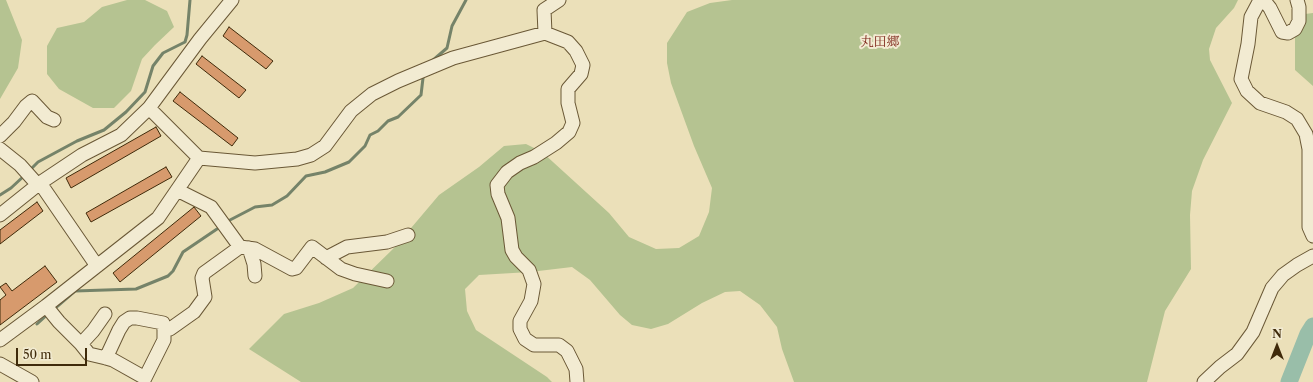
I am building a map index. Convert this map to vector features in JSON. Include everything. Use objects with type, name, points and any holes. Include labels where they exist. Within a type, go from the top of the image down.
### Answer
[{"type":"street","points":[[0,215],[33,178],[121,135],[149,108],[200,39],[232,0]]},
{"type":"street","points":[[545,33],[544,10],[555,1],[559,0]]},
{"type":"street","points":[[1297,0],[1300,7],[1300,21],[1295,29],[1288,33],[1282,32],[1266,3],[1259,2],[1251,17],[1248,44],[1241,79],[1247,91],[1260,103],[1286,112],[1297,119],[1306,134],[1309,150],[1309,227],[1313,236]]},
{"type":"street","points":[[149,108],[199,158],[254,163],[297,159],[311,155],[325,146],[351,111],[372,94],[398,81],[453,58],[545,33],[568,42],[576,51],[583,65],[581,74],[568,89],[568,104],[573,123],[569,132],[556,143],[507,172],[497,185],[498,194],[508,218],[512,250],[516,257],[529,270],[534,284],[531,301],[520,321],[520,329],[525,339],[534,346],[559,345],[567,351],[576,369],[577,382]]},
{"type":"street","points":[[0,136],[32,101],[47,117],[54,120]]},
{"type":"street","points":[[0,149],[33,178],[97,266]]},
{"type":"street","points":[[0,340],[49,310],[97,266],[158,218],[199,158]]},
{"type":"street","points":[[178,190],[210,207],[245,248],[254,264],[255,276]]},
{"type":"street","points":[[326,258],[347,247],[388,242],[408,235]]},
{"type":"street","points":[[164,330],[170,329],[194,312],[201,304],[205,297],[202,278],[204,273],[245,248],[255,249],[292,269],[296,268],[312,247],[341,269],[355,274],[388,281]]},
{"type":"street","points":[[1204,382],[1237,354],[1253,332],[1272,288],[1284,275],[1297,265],[1313,256]]},
{"type":"street","points":[[49,310],[89,354],[113,360],[145,378],[164,340],[163,323],[130,318],[124,322],[118,330],[106,358]]},
{"type":"street","points":[[81,344],[93,331],[105,314]]},
{"type":"street","points":[[0,364],[32,382]]},
{"type":"green space","points":[[0,0],[6,0],[22,40],[18,68],[0,99]]},
{"type":"green space","points":[[127,0],[145,0],[167,11],[174,27],[142,59],[131,91],[114,108],[93,108],[59,89],[47,74],[47,46],[57,28],[84,22],[102,7]]},
{"type":"green space","points":[[732,0],[1238,0],[1234,8],[1216,28],[1209,49],[1210,60],[1232,103],[1203,160],[1192,191],[1190,215],[1191,269],[1165,311],[1147,382],[794,382],[782,349],[777,327],[760,305],[740,291],[725,292],[702,303],[668,324],[651,329],[632,325],[620,315],[590,280],[572,267],[530,272],[479,275],[465,289],[467,311],[476,330],[547,377],[552,382],[301,382],[249,349],[284,314],[319,303],[353,288],[395,247],[439,195],[479,167],[504,146],[526,144],[542,152],[609,213],[629,237],[656,249],[679,248],[699,236],[709,212],[712,188],[694,146],[671,83],[667,63],[667,43],[687,12],[710,3]]},
{"type":"green space","points":[[1313,13],[1313,86],[1295,70],[1295,33],[1305,14]]},
{"type":"building","points":[[229,27],[273,61],[266,69],[223,36]]},
{"type":"building","points":[[202,56],[246,90],[239,98],[196,64]]},
{"type":"building","points":[[180,92],[238,138],[232,146],[173,101]]},
{"type":"building","points":[[156,127],[161,136],[71,188],[66,178]]},
{"type":"building","points":[[166,167],[172,177],[91,222],[86,213]]},
{"type":"building","points":[[37,202],[43,211],[0,244],[0,230]]},
{"type":"building","points":[[194,207],[201,216],[120,282],[113,273]]},
{"type":"building","points":[[45,266],[57,282],[0,325],[0,300],[6,295],[0,287],[6,283],[12,291]]},
{"type":"waterway","points":[[29,171],[38,162],[77,141],[104,130],[126,112],[145,92],[153,66],[163,53],[185,42],[190,0]]},
{"type":"waterway","points":[[432,61],[447,48],[452,26],[466,0]]},
{"type":"waterway","points":[[230,220],[255,207],[272,205],[287,196],[306,176],[325,172],[349,162],[365,146],[370,135],[378,131],[388,121],[398,117],[421,95],[423,78]]},
{"type":"waterway","points":[[0,195],[11,188],[25,175]]},
{"type":"waterway","points":[[53,310],[75,291],[136,289],[168,276],[173,271],[183,252],[217,229]]},
{"type":"waterway","points":[[37,324],[49,313]]},
{"type":"waterway","points":[[1289,382],[1308,334],[1313,326]]},
{"type":"district","name":"丸田郷","points":[[880,42]]}]
